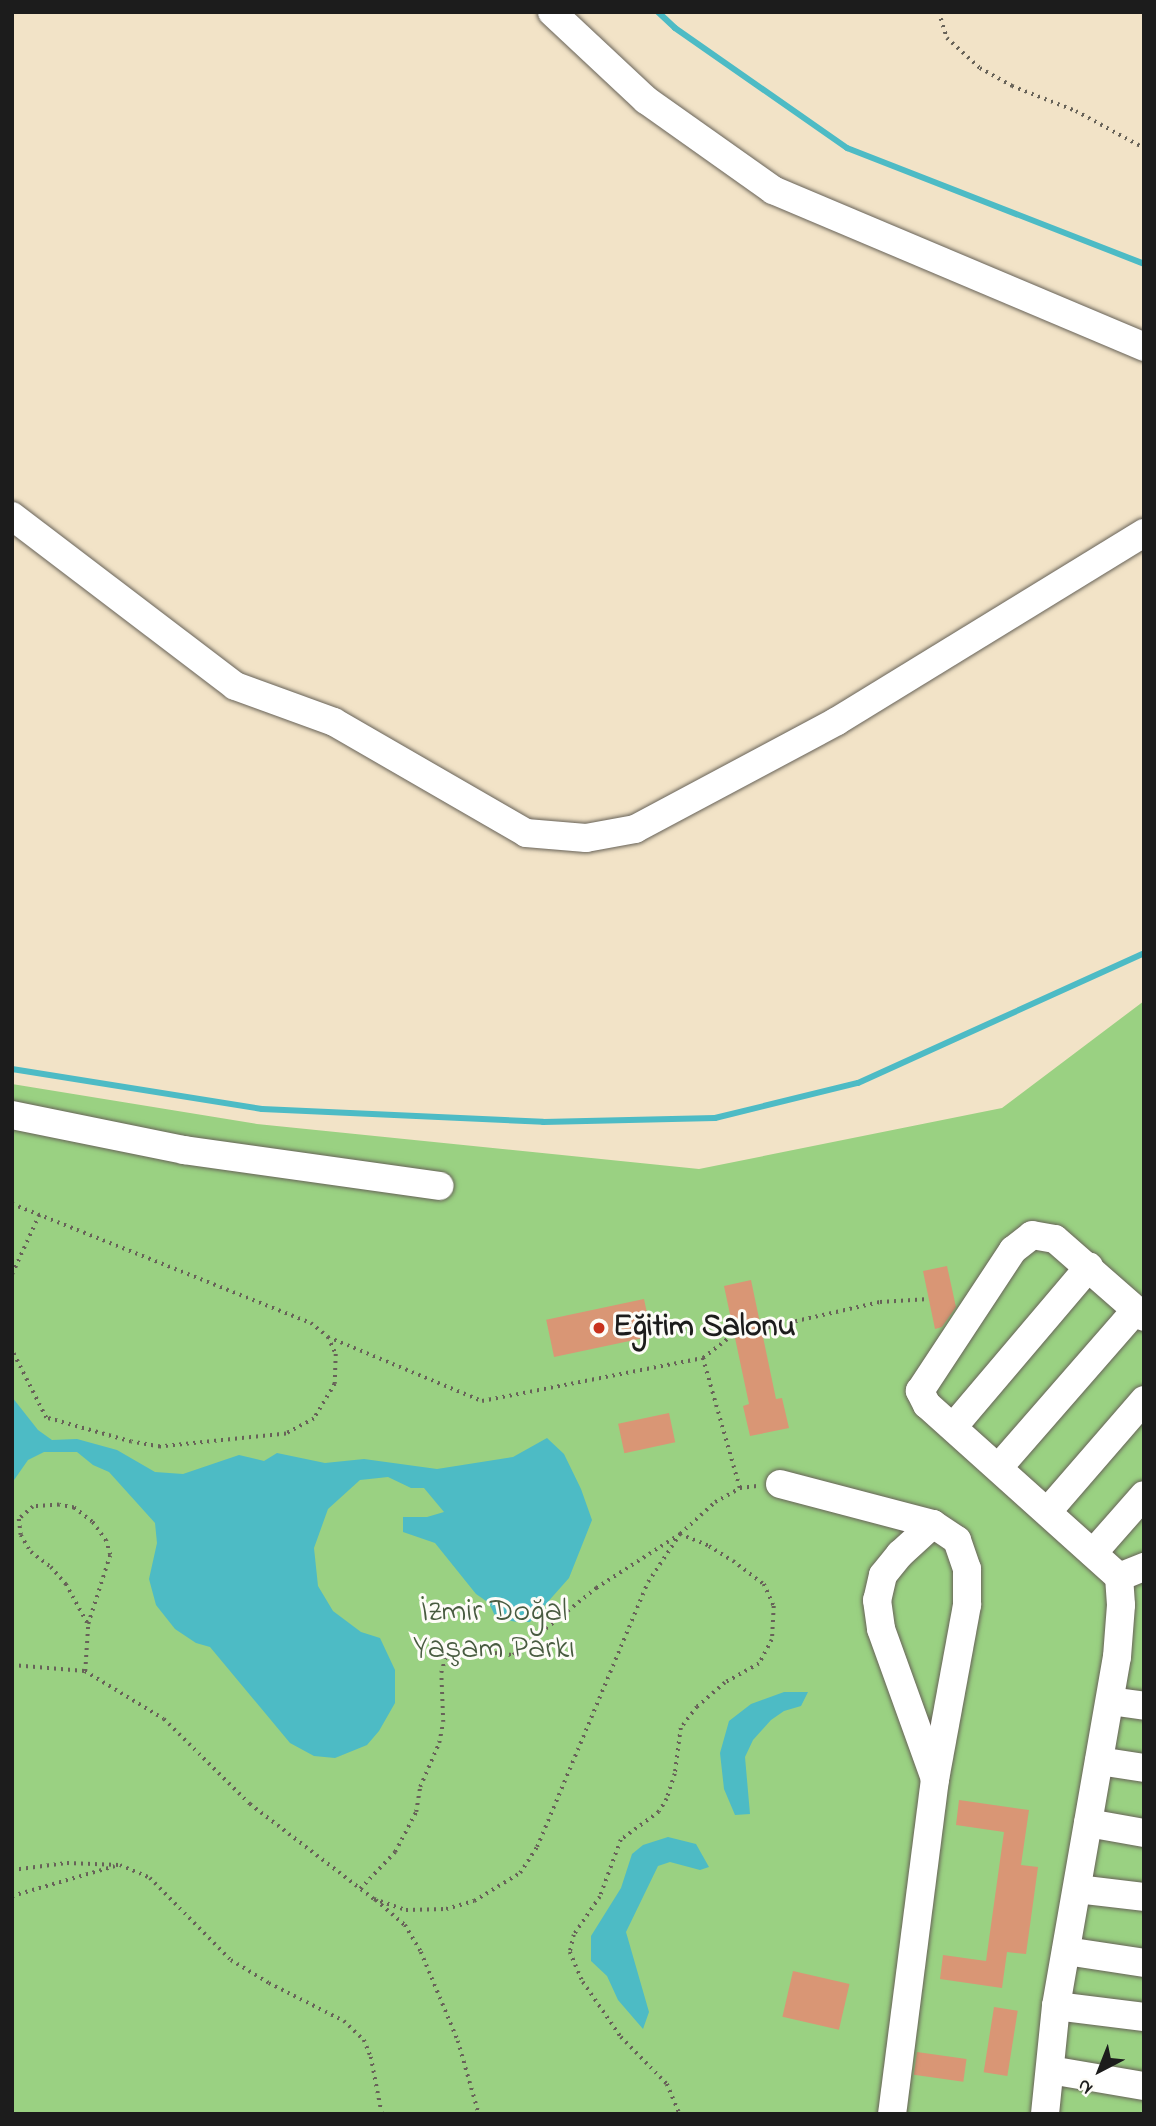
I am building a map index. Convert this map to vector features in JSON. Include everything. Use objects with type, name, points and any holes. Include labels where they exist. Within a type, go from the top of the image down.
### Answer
[{"type":"street","points":[[552,12],[646,100],[773,190],[1144,347]]},
{"type":"street","points":[[12,516],[235,686],[334,722],[526,833],[586,838],[635,829],[838,721],[1144,533]]},
{"type":"street","points":[[12,1115],[184,1150],[439,1186]]},
{"type":"street","points":[[999,1467],[1140,1314],[1055,1239],[1032,1235],[1013,1250],[920,1391],[927,1405],[954,1426],[1093,1553],[1135,1576],[1121,1605],[1131,1643],[1110,1701],[1056,2006],[1045,2114]]},
{"type":"street","points":[[954,1426],[1089,1267]]},
{"type":"street","points":[[1048,1511],[1144,1400]]},
{"type":"street","points":[[780,1484],[933,1524],[957,1540],[967,1569],[967,1605],[935,1779],[892,2114]]},
{"type":"street","points":[[1093,1553],[1144,1495]]},
{"type":"street","points":[[933,1524],[900,1554],[883,1575],[877,1600],[881,1629],[935,1779]]},
{"type":"street","points":[[1110,1701],[1144,1706]]},
{"type":"street","points":[[1099,1762],[1144,1769]]},
{"type":"street","points":[[1088,1823],[1144,1833]]},
{"type":"street","points":[[1077,1889],[1144,1897]]},
{"type":"street","points":[[1066,1951],[1144,1962]]},
{"type":"street","points":[[1056,2006],[1144,2017]]},
{"type":"street","points":[[1050,2070],[1144,2086]]},
{"type":"path","points":[[939,12],[947,38],[981,68],[1012,86],[1088,117],[1144,148]]},
{"type":"path","points":[[12,1204],[311,1323],[328,1337],[482,1401],[703,1358],[734,1334]]},
{"type":"path","points":[[12,1274],[39,1215]]},
{"type":"path","points":[[761,1329],[880,1303],[929,1299]]},
{"type":"path","points":[[12,1351],[46,1418],[131,1443],[160,1447],[286,1434],[314,1419],[335,1384],[336,1354],[328,1337]]},
{"type":"path","points":[[703,1358],[740,1488]]},
{"type":"path","points":[[360,1889],[395,1852],[416,1812],[420,1787],[439,1743],[443,1722],[441,1673],[446,1655],[460,1649],[513,1655],[596,1588],[680,1534],[715,1502],[740,1488],[780,1484]]},
{"type":"path","points":[[85,1671],[88,1625],[110,1555],[106,1541],[92,1522],[74,1508],[59,1505],[33,1507],[19,1519],[21,1535],[31,1552],[51,1567],[66,1584],[88,1625]]},
{"type":"path","points":[[374,1899],[406,1910],[446,1909],[474,1901],[520,1873],[537,1847],[648,1582],[680,1534]]},
{"type":"path","points":[[680,1534],[709,1546],[764,1584],[774,1606],[772,1640],[759,1664],[725,1683],[697,1707],[681,1728],[667,1799],[659,1812],[621,1840],[600,1897],[575,1935],[570,1952],[583,1982],[621,2037],[667,2084],[680,2114]]},
{"type":"path","points":[[12,1665],[85,1671],[164,1719],[250,1804],[405,1925],[421,1952],[458,2041],[480,2114]]},
{"type":"path","points":[[12,1870],[67,1863],[120,1864],[150,1878],[232,1960],[269,1983],[344,2021],[365,2040],[382,2114]]},
{"type":"path","points":[[12,1896],[120,1864]]},
{"type":"green space","name":"İzmir Doğal Yaşam Parkı","points":[[1144,1001],[1144,2114],[12,2114],[12,1084],[257,1124],[699,1169],[1002,1108]]},
{"type":"water","points":[[12,1397],[38,1430],[52,1440],[77,1439],[117,1450],[155,1472],[183,1474],[239,1455],[264,1461],[277,1453],[325,1463],[364,1459],[437,1469],[513,1457],[547,1438],[564,1454],[592,1520],[569,1578],[530,1622],[517,1622],[496,1618],[489,1603],[476,1594],[435,1543],[403,1532],[403,1517],[427,1517],[444,1512],[424,1488],[411,1488],[388,1477],[360,1480],[328,1509],[314,1548],[318,1586],[333,1611],[361,1632],[380,1638],[395,1670],[395,1703],[379,1731],[367,1745],[335,1758],[314,1756],[290,1743],[210,1647],[196,1643],[175,1629],[156,1605],[149,1579],[157,1543],[155,1523],[109,1472],[93,1465],[77,1452],[44,1452],[28,1460],[12,1483]]},
{"type":"water","points":[[784,1692],[808,1692],[801,1706],[784,1711],[771,1720],[753,1740],[745,1757],[750,1814],[735,1815],[724,1789],[720,1753],[729,1721],[751,1704]]},
{"type":"water","points":[[668,1837],[696,1844],[709,1867],[700,1870],[670,1862],[658,1866],[626,1932],[649,2012],[643,2029],[618,2000],[607,1976],[591,1961],[591,1936],[621,1888],[632,1854],[643,1845]]},
{"type":"building","points":[[947,1266],[956,1307],[942,1327],[935,1329],[923,1271]]},
{"type":"building","points":[[751,1280],[776,1399],[782,1398],[789,1428],[750,1436],[743,1406],[749,1404],[724,1286]]},
{"type":"building","name":"Eğitim Salonu","points":[[644,1299],[652,1336],[554,1357],[546,1320]]},
{"type":"building","points":[[669,1413],[675,1442],[624,1453],[618,1424]]},
{"type":"building","points":[[959,1800],[1029,1810],[1021,1865],[1038,1867],[1026,1954],[1007,1952],[1002,1988],[940,1979],[943,1955],[986,1961],[1004,1832],[956,1825]]},
{"type":"building","points":[[793,1971],[850,1984],[839,2030],[782,2017]]},
{"type":"building","points":[[994,2007],[1018,2011],[1007,2076],[984,2072]]},
{"type":"building","points":[[917,2052],[967,2059],[963,2082],[914,2075]]},
{"type":"waterway","points":[[658,12],[675,28],[847,148],[1144,264]]},
{"type":"waterway","points":[[12,1069],[262,1109],[543,1122],[715,1118],[858,1083],[1144,953]]},
{"type":"place","name":"Eğitim Salonu","points":[[599,1328]]}]
